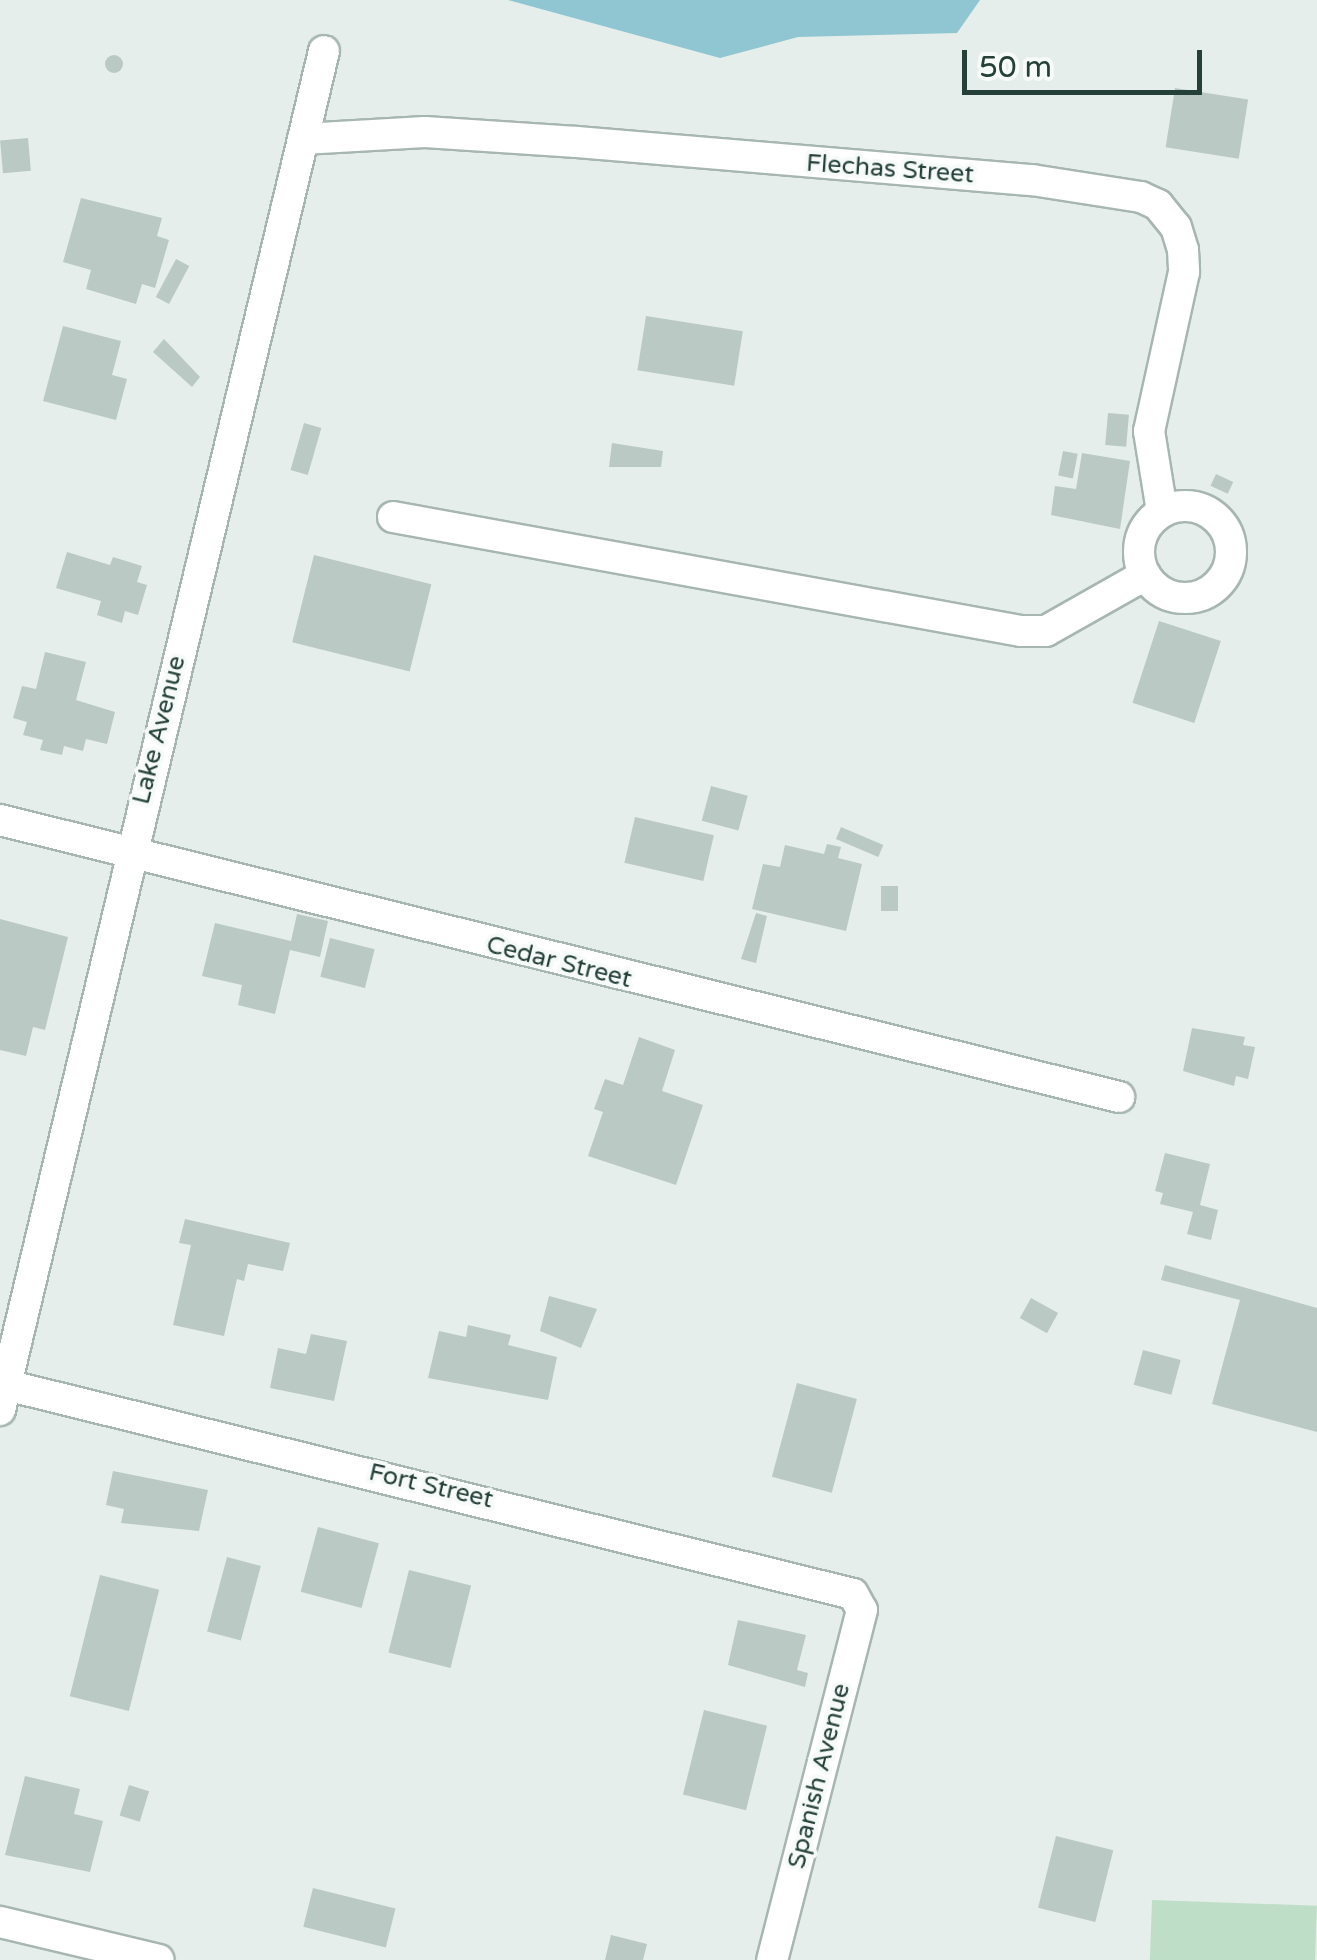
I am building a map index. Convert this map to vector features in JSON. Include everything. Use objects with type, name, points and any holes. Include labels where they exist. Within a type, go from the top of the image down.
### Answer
[{"type":"street","name":"Lake Avenue","points":[[3,1397],[129,850],[324,51]]},
{"type":"street","name":"Flechas Street","points":[[303,139],[409,132],[577,142],[1032,180],[1141,197],[1168,216],[1183,250],[1184,272],[1149,431],[1162,511]]},
{"type":"street","points":[[1197,506],[1214,514],[1232,546],[1230,564],[1222,580],[1191,598],[1157,589],[1145,575],[1140,539],[1162,511],[1197,506]]},
{"type":"street","points":[[393,518],[1021,631],[1046,630],[1145,575]]},
{"type":"street","name":"Cedar Street","points":[[0,820],[129,850],[286,895],[1119,1097]]},
{"type":"street","name":"Fort Street","points":[[3,1397],[853,1594]]},
{"type":"street","name":"Spanish Avenue","points":[[772,1960],[862,1610],[853,1594]]},
{"type":"street","points":[[0,1922],[158,1960]]},
{"type":"green space","points":[[1152,1900],[1317,1906],[1315,1960],[1150,1960]]},
{"type":"water","points":[[508,0],[980,0],[957,33],[798,37],[720,58]]},
{"type":"building","points":[[114,55],[121,57],[121,71],[114,73],[107,71],[105,64],[107,57]]},
{"type":"building","points":[[1175,88],[1248,100],[1239,159],[1166,147]]},
{"type":"building","points":[[28,138],[31,171],[3,173],[0,140]]},
{"type":"building","points":[[81,198],[162,218],[157,236],[169,240],[155,288],[142,284],[136,304],[86,289],[91,270],[63,262]]},
{"type":"building","points":[[176,259],[189,266],[169,304],[156,297]]},
{"type":"building","points":[[646,316],[743,331],[734,386],[637,370]]},
{"type":"building","points":[[63,326],[121,341],[112,375],[127,379],[116,420],[43,401]]},
{"type":"building","points":[[164,339],[200,377],[192,387],[153,352]]},
{"type":"building","points":[[1108,413],[1129,415],[1126,447],[1105,445]]},
{"type":"building","points":[[304,423],[321,428],[308,475],[290,470]]},
{"type":"building","points":[[612,443],[663,451],[661,467],[609,467]]},
{"type":"building","points":[[1063,451],[1078,454],[1073,478],[1058,476]]},
{"type":"building","points":[[1082,453],[1130,461],[1120,529],[1051,515],[1055,486],[1076,489]]},
{"type":"building","points":[[1216,474],[1233,482],[1228,494],[1211,486]]},
{"type":"building","points":[[67,552],[110,565],[113,557],[142,566],[137,582],[147,585],[138,615],[125,611],[122,623],[97,615],[101,601],[56,588]]},
{"type":"building","points":[[314,555],[431,584],[410,672],[292,642]]},
{"type":"building","points":[[1159,621],[1221,641],[1194,723],[1132,703]]},
{"type":"building","points":[[45,652],[86,662],[76,700],[115,712],[107,744],[86,739],[83,751],[64,746],[62,755],[40,750],[43,740],[23,735],[27,722],[13,718],[22,686],[36,689]]},
{"type":"building","points":[[711,786],[748,796],[738,831],[702,821]]},
{"type":"building","points":[[635,817],[714,835],[703,881],[624,863]]},
{"type":"building","points":[[841,827],[883,845],[878,857],[836,839]]},
{"type":"building","points":[[827,844],[841,847],[838,858],[862,864],[846,931],[752,909],[763,864],[780,867],[785,845],[824,854]]},
{"type":"building","points":[[881,886],[898,886],[898,911],[881,911]]},
{"type":"building","points":[[756,913],[767,916],[756,963],[741,959]]},
{"type":"building","points":[[297,914],[328,921],[320,957],[290,950],[275,1014],[238,1005],[242,985],[202,976],[215,923],[291,941]]},
{"type":"building","points":[[0,919],[68,937],[45,1030],[33,1027],[26,1056],[0,1050]]},
{"type":"building","points":[[330,938],[375,949],[365,988],[320,977]]},
{"type":"building","points":[[1192,1028],[1245,1037],[1243,1045],[1255,1047],[1248,1079],[1236,1076],[1234,1086],[1183,1071]]},
{"type":"building","points":[[639,1037],[675,1050],[662,1091],[703,1105],[676,1185],[588,1156],[603,1112],[594,1109],[605,1079],[623,1085]]},
{"type":"building","points":[[1165,1153],[1210,1164],[1200,1205],[1218,1210],[1211,1240],[1187,1234],[1193,1212],[1160,1204],[1163,1193],[1155,1191]]},
{"type":"building","points":[[185,1219],[290,1243],[283,1271],[248,1264],[244,1281],[237,1279],[224,1336],[173,1325],[191,1245],[179,1243]]},
{"type":"building","points":[[1165,1265],[1317,1308],[1317,1432],[1212,1404],[1240,1300],[1161,1280]]},
{"type":"building","points":[[549,1296],[597,1309],[581,1348],[540,1331]]},
{"type":"building","points":[[1031,1298],[1058,1313],[1047,1333],[1020,1318]]},
{"type":"building","points":[[468,1325],[511,1335],[508,1345],[557,1357],[548,1400],[428,1378],[439,1331],[466,1337]]},
{"type":"building","points":[[311,1334],[347,1341],[334,1401],[270,1388],[278,1348],[306,1354]]},
{"type":"building","points":[[1143,1350],[1181,1360],[1171,1395],[1134,1385]]},
{"type":"building","points":[[797,1383],[857,1399],[832,1493],[772,1477]]},
{"type":"building","points":[[113,1471],[208,1490],[199,1531],[121,1523],[124,1509],[106,1505]]},
{"type":"building","points":[[318,1527],[379,1543],[362,1608],[301,1592]]},
{"type":"building","points":[[227,1557],[261,1566],[241,1640],[207,1631]]},
{"type":"building","points":[[409,1570],[471,1585],[451,1668],[388,1652]]},
{"type":"building","points":[[100,1575],[159,1590],[129,1711],[70,1696]]},
{"type":"building","points":[[738,1620],[806,1635],[797,1670],[808,1673],[805,1687],[728,1665]]},
{"type":"building","points":[[704,1710],[767,1726],[746,1810],[683,1794]]},
{"type":"building","points":[[25,1776],[80,1789],[74,1814],[103,1821],[90,1872],[5,1855]]},
{"type":"building","points":[[129,1785],[149,1791],[140,1822],[120,1816]]},
{"type":"building","points":[[1056,1836],[1113,1850],[1095,1922],[1038,1908]]},
{"type":"building","points":[[313,1888],[395,1909],[386,1947],[303,1927]]},
{"type":"building","points":[[611,1935],[647,1944],[643,1960],[605,1960]]}]
